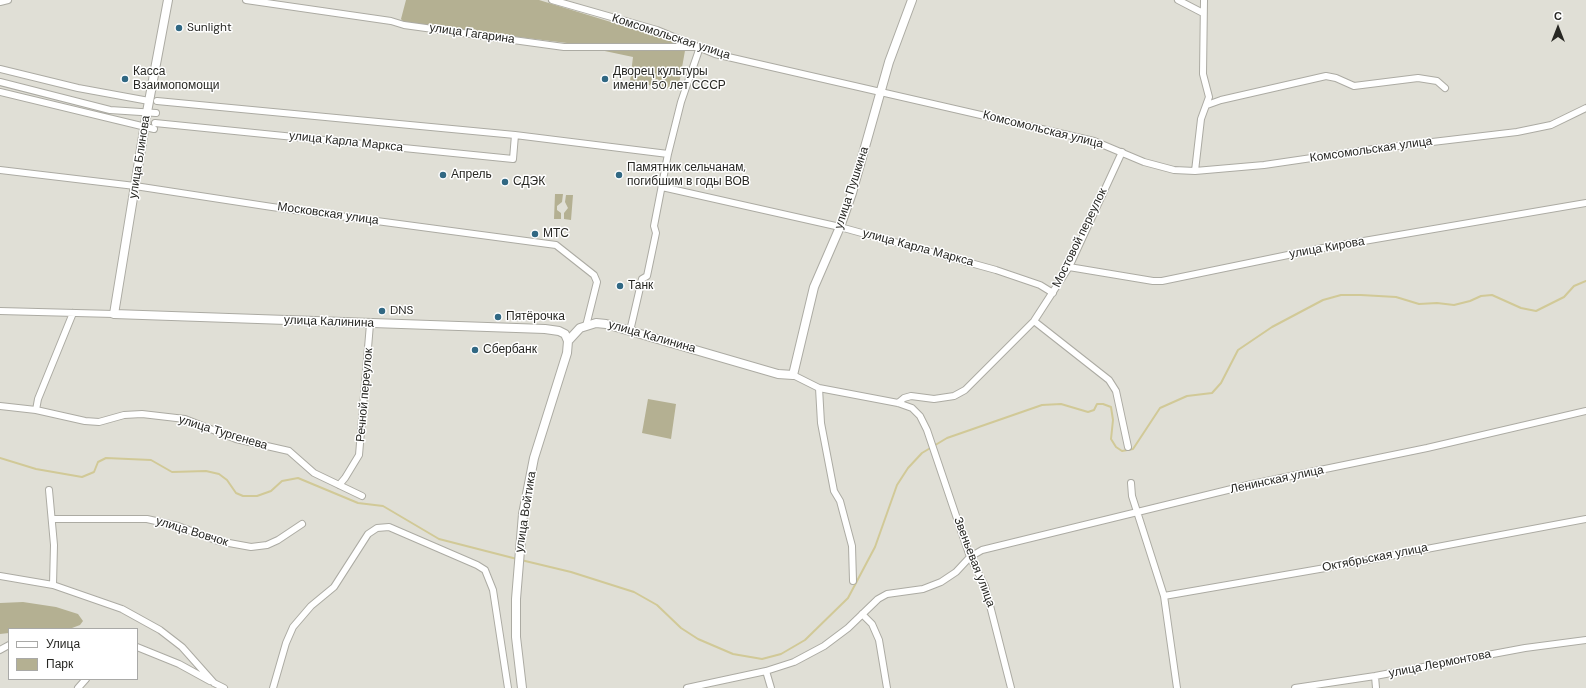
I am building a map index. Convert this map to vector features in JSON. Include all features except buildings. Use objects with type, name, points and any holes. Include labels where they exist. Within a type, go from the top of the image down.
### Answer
[{"type":"main road","name":"улица Блинова","points":[[114,314],[145,127],[152,113],[168,0]]},
{"type":"main road","name":"улица Пушкина","points":[[793,375],[814,287],[840,227],[863,159],[889,62],[912,0]]},
{"type":"main road","name":"улица Калинина","points":[[114,314],[545,329],[559,331],[565,334],[568,340]]},
{"type":"main road","name":"улица Калинина","points":[[586,326],[596,322],[778,374],[793,375]]},
{"type":"main road","points":[[568,340],[574,332],[586,326]]},
{"type":"main road","name":"улица Войтика","points":[[522,688],[516,636],[516,587],[523,514],[534,458],[567,353],[568,340]]},
{"type":"street","points":[[0,2],[8,0]]},
{"type":"street","name":"улица Гагарина","points":[[246,0],[410,25],[564,46],[700,47]]},
{"type":"street","name":"Комсомольская улица","points":[[552,0],[657,30],[728,57],[1094,140],[1144,162],[1174,170],[1195,171],[1264,165],[1373,149],[1517,132],[1551,125],[1586,108]]},
{"type":"street","points":[[1178,0],[1203,13]]},
{"type":"street","points":[[1195,171],[1201,119],[1209,97],[1203,74],[1204,0]]},
{"type":"street","points":[[630,331],[642,279],[647,276],[656,233],[654,226],[668,154],[681,102],[700,47]]},
{"type":"street","name":"улица Карла Маркса","points":[[0,69],[78,88],[153,101],[515,135],[668,154]]},
{"type":"street","points":[[1207,105],[1222,100],[1326,76],[1336,78],[1354,86],[1418,78],[1437,81],[1445,88]]},
{"type":"street","points":[[0,82],[110,110],[152,113]]},
{"type":"street","name":"улица Карла Маркса","points":[[0,92],[145,127],[155,126],[513,159],[515,135]]},
{"type":"street","name":"Мостовой переулок","points":[[898,403],[904,398],[910,396],[942,399],[959,393],[980,375],[1034,321],[1069,267],[1122,152]]},
{"type":"street","name":"Московская улица","points":[[0,170],[135,186],[556,245],[562,247],[594,275],[597,282],[586,326]]},
{"type":"street","name":"улица Карла Маркса","points":[[662,187],[840,227],[996,270],[1040,286],[1053,293]]},
{"type":"street","name":"улица Кирова","points":[[1069,267],[1153,281],[1162,281],[1317,249],[1586,203]]},
{"type":"street","name":"улица Калинина","points":[[0,311],[114,314]]},
{"type":"street","points":[[36,410],[38,399],[73,313]]},
{"type":"street","points":[[1034,321],[1109,380],[1116,391],[1128,447]]},
{"type":"street","name":"Речной переулок","points":[[339,485],[359,455],[370,324]]},
{"type":"street","name":"улица Калинина","points":[[793,375],[819,388],[898,403],[912,408],[920,416],[930,437]]},
{"type":"street","points":[[819,388],[821,423],[834,491],[840,501],[852,546],[853,581]]},
{"type":"street","name":"улица Тургенева","points":[[0,406],[36,410],[85,421],[99,422],[124,415],[142,414],[185,419],[236,439],[289,451],[314,473],[362,496]]},
{"type":"street","name":"Ленинская улица","points":[[970,557],[982,550],[998,545],[1138,513],[1252,484],[1427,448],[1586,411]]},
{"type":"street","name":"Звеньевая улица","points":[[930,437],[970,557],[985,586],[989,598],[1011,688]]},
{"type":"street","points":[[1131,483],[1132,496],[1164,596],[1177,688]]},
{"type":"street","points":[[49,490],[52,519],[54,568],[53,585]]},
{"type":"street","name":"улица Вовчок","points":[[52,519],[147,519],[178,526],[218,541],[240,547],[267,545],[278,540],[302,524]]},
{"type":"street","name":"Октябрьская улица","points":[[1164,596],[1331,567],[1586,519]]},
{"type":"street","points":[[273,688],[286,643],[293,627],[311,606],[326,592],[334,587],[368,534],[377,528],[389,527],[477,565],[485,570],[493,590],[508,688]]},
{"type":"street","points":[[687,688],[766,671],[794,662],[824,646],[848,628],[878,599],[888,594],[924,589],[941,582],[956,572],[970,557]]},
{"type":"street","points":[[0,576],[53,585],[122,609],[160,630],[182,647],[214,683]]},
{"type":"street","points":[[862,614],[872,624],[879,640],[887,688]]},
{"type":"street","name":"улица Лермонтова","points":[[1295,688],[1375,676],[1525,648],[1586,640]]},
{"type":"street","points":[[138,648],[179,664],[224,688]]},
{"type":"street","points":[[766,671],[771,688]]},
{"type":"street","points":[[1375,676],[1376,688]]},
{"type":"street","points":[[78,688],[85,680]]},
{"type":"green space","points":[[406,0],[539,0],[686,45],[678,90],[630,82],[633,57],[567,43],[404,23],[401,19]]},
{"type":"green space","points":[[555,194],[563,194],[562,202],[557,206],[557,210],[561,213],[561,219],[554,219]]},
{"type":"green space","points":[[566,195],[573,195],[571,220],[564,219],[564,213],[568,208],[565,202]]},
{"type":"green space","points":[[648,399],[676,404],[671,439],[642,433]]},
{"type":"green space","points":[[23,602],[56,607],[78,614],[83,621],[80,625],[72,628],[8,628],[8,633],[0,634],[0,603]]},
{"type":"waterway","points":[[521,560],[571,572],[634,592],[657,605],[681,628],[698,639],[733,654],[762,659],[781,654],[805,640],[848,598],[875,547],[897,485],[908,468],[922,453],[947,438],[1042,405],[1061,404],[1088,412],[1094,410],[1097,404],[1103,404],[1111,407],[1113,420],[1111,439],[1116,447],[1122,451],[1133,449],[1160,408],[1187,396],[1212,393],[1221,383],[1238,350],[1272,327],[1323,300],[1341,295],[1361,295],[1396,297],[1419,304],[1437,303],[1454,305],[1470,301],[1481,296],[1492,295],[1521,308],[1536,311],[1564,297],[1574,286],[1586,281]]},
{"type":"waterway","points":[[0,458],[36,469],[82,477],[94,472],[98,462],[106,458],[151,460],[172,472],[206,471],[219,474],[227,480],[236,493],[243,496],[257,496],[271,491],[282,481],[298,478],[358,503],[383,506],[439,539],[517,559]]},
{"type":"place","name":"Sunlight","points":[[179,28]]},
{"type":"place","name":"Касса Взаимопомощи","points":[[125,79]]},
{"type":"place","name":"Дворец культуры имени 50 лет СССР","points":[[605,79]]},
{"type":"place","name":"Апрель","points":[[443,175]]},
{"type":"place","name":"Памятник сельчанам, погибшим в годы ВОВ","points":[[619,175]]},
{"type":"place","name":"СДЭК","points":[[505,182]]},
{"type":"place","name":"МТС","points":[[535,234]]},
{"type":"place","name":"Танк","points":[[620,286]]},
{"type":"place","name":"DNS","points":[[382,311]]},
{"type":"place","name":"Пятёрочка","points":[[498,317]]},
{"type":"place","name":"Сбербанк","points":[[475,350]]}]
